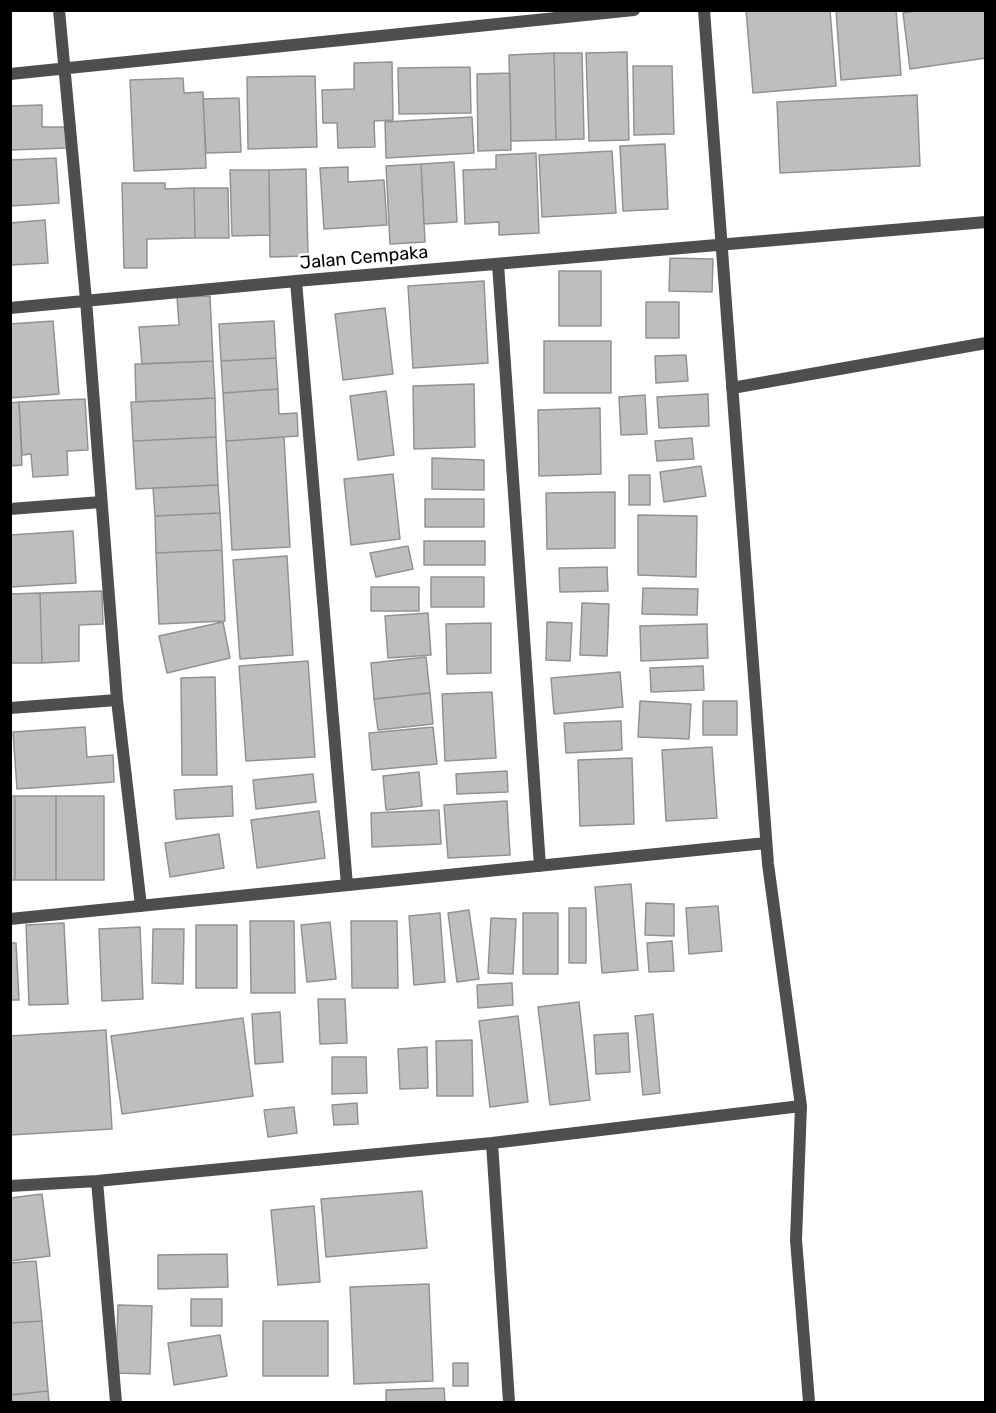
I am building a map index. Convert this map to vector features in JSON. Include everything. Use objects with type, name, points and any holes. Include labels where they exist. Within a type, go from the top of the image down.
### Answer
[{"type":"street","points":[[58,10],[86,300],[117,700],[141,906]]},
{"type":"street","points":[[10,74],[633,10]]},
{"type":"street","points":[[704,10],[766,843],[801,1106],[796,1240],[809,1402]]},
{"type":"street","name":"Jalan Cempaka","points":[[10,308],[986,222]]},
{"type":"street","points":[[498,264],[540,866]]},
{"type":"street","points":[[296,282],[347,885]]},
{"type":"street","points":[[732,388],[986,343]]},
{"type":"street","points":[[10,509],[101,502]]},
{"type":"street","points":[[10,708],[117,700]]},
{"type":"street","points":[[10,919],[766,843]]},
{"type":"street","points":[[10,1186],[97,1181],[492,1143],[801,1106]]},
{"type":"street","points":[[492,1143],[509,1402]]},
{"type":"street","points":[[97,1181],[116,1402]]},
{"type":"building","points":[[746,10],[830,10],[836,86],[753,93]]},
{"type":"building","points":[[836,10],[896,10],[901,75],[841,80]]},
{"type":"building","points":[[923,10],[986,10],[986,58],[910,69],[903,13]]},
{"type":"building","points":[[627,52],[629,140],[589,141],[586,53]]},
{"type":"building","points":[[554,53],[556,140],[511,141],[509,55]]},
{"type":"building","points":[[554,53],[582,53],[584,139],[556,140]]},
{"type":"building","points":[[392,62],[393,120],[374,121],[375,147],[338,148],[337,123],[323,123],[322,90],[354,89],[354,63]]},
{"type":"building","points":[[633,66],[672,66],[674,134],[634,135]]},
{"type":"building","points":[[470,67],[471,113],[399,114],[398,68]]},
{"type":"building","points":[[510,73],[511,150],[478,151],[477,74]]},
{"type":"building","points":[[315,76],[317,147],[248,149],[247,77]]},
{"type":"building","points":[[183,78],[184,93],[203,92],[206,168],[134,171],[130,80]]},
{"type":"building","points":[[917,95],[920,166],[780,173],[777,102]]},
{"type":"building","points":[[239,98],[241,152],[206,153],[203,99]]},
{"type":"building","points":[[42,105],[42,127],[66,127],[67,148],[10,150],[10,106]]},
{"type":"building","points":[[472,117],[474,153],[386,158],[385,122]]},
{"type":"building","points":[[665,144],[668,209],[623,211],[620,146]]},
{"type":"building","points":[[612,151],[616,213],[542,217],[539,155]]},
{"type":"building","points":[[536,153],[539,233],[499,235],[499,222],[465,224],[463,170],[496,169],[496,155]]},
{"type":"building","points":[[56,158],[59,203],[10,206],[10,160]]},
{"type":"building","points":[[454,162],[457,222],[424,224],[421,164]]},
{"type":"building","points":[[421,164],[425,242],[390,244],[386,166]]},
{"type":"building","points":[[348,167],[348,182],[384,180],[387,225],[324,229],[320,168]]},
{"type":"building","points":[[306,169],[308,256],[270,257],[269,170]]},
{"type":"building","points":[[230,170],[269,170],[270,235],[232,236]]},
{"type":"building","points":[[122,183],[165,183],[165,189],[194,188],[195,238],[147,239],[147,268],[124,268]]},
{"type":"building","points":[[194,188],[228,188],[229,238],[195,238]]},
{"type":"building","points":[[45,220],[48,263],[10,265],[10,223]]},
{"type":"building","points":[[670,258],[713,259],[712,292],[669,291]]},
{"type":"building","points":[[559,271],[601,271],[601,326],[559,326]]},
{"type":"building","points":[[484,281],[488,363],[413,368],[408,286]]},
{"type":"building","points":[[210,296],[213,361],[142,364],[139,327],[179,325],[177,297]]},
{"type":"building","points":[[646,302],[679,302],[679,338],[646,338]]},
{"type":"building","points":[[385,308],[393,374],[343,380],[335,314]]},
{"type":"building","points":[[53,321],[59,394],[10,398],[10,324]]},
{"type":"building","points":[[274,321],[276,358],[221,361],[219,324]]},
{"type":"building","points":[[544,341],[611,341],[611,393],[544,393]]},
{"type":"building","points":[[686,355],[688,381],[656,383],[655,356]]},
{"type":"building","points":[[276,358],[278,389],[223,393],[221,361]]},
{"type":"building","points":[[213,361],[215,398],[136,402],[135,364]]},
{"type":"building","points":[[474,384],[475,447],[414,449],[413,386]]},
{"type":"building","points":[[278,389],[279,414],[297,413],[298,436],[226,441],[223,393]]},
{"type":"building","points":[[386,391],[394,455],[358,460],[350,396]]},
{"type":"building","points":[[708,394],[709,426],[659,428],[657,397]]},
{"type":"building","points":[[645,395],[647,434],[621,435],[619,397]]},
{"type":"building","points":[[215,398],[216,437],[133,441],[131,402]]},
{"type":"building","points":[[85,399],[88,450],[67,451],[68,475],[33,477],[31,454],[22,455],[19,402]]},
{"type":"building","points":[[19,402],[22,465],[10,466],[10,403]]},
{"type":"building","points":[[600,408],[601,474],[539,476],[538,410]]},
{"type":"building","points":[[216,437],[218,485],[136,489],[133,441]]},
{"type":"building","points":[[284,437],[290,547],[232,550],[226,441]]},
{"type":"building","points":[[692,438],[694,459],[657,461],[655,441]]},
{"type":"building","points":[[432,458],[484,460],[484,490],[432,489]]},
{"type":"building","points":[[701,466],[706,496],[664,502],[660,472]]},
{"type":"building","points":[[393,474],[400,539],[351,545],[344,479]]},
{"type":"building","points":[[629,475],[650,475],[650,505],[629,505]]},
{"type":"building","points":[[218,485],[220,513],[155,516],[153,488]]},
{"type":"building","points":[[615,492],[615,548],[547,549],[546,493]]},
{"type":"building","points":[[425,499],[484,499],[484,527],[425,527]]},
{"type":"building","points":[[220,513],[222,550],[156,553],[155,516]]},
{"type":"building","points":[[638,515],[697,516],[696,577],[638,575]]},
{"type":"building","points":[[73,531],[76,583],[10,587],[10,535]]},
{"type":"building","points":[[424,541],[485,541],[485,565],[424,565]]},
{"type":"building","points":[[408,546],[413,569],[376,577],[370,553]]},
{"type":"building","points":[[222,550],[225,621],[159,624],[156,553]]},
{"type":"building","points":[[287,556],[293,655],[240,659],[233,560]]},
{"type":"building","points":[[607,567],[608,591],[560,592],[559,568]]},
{"type":"building","points":[[431,577],[484,577],[484,607],[431,607]]},
{"type":"building","points":[[371,587],[419,587],[419,611],[371,611]]},
{"type":"building","points":[[643,588],[698,589],[697,615],[642,614]]},
{"type":"building","points":[[102,591],[103,624],[79,625],[79,661],[42,663],[40,593]]},
{"type":"building","points":[[40,593],[42,663],[10,663],[10,594]]},
{"type":"building","points":[[582,603],[609,604],[607,656],[580,655]]},
{"type":"building","points":[[428,613],[431,655],[388,658],[385,616]]},
{"type":"building","points":[[223,622],[230,658],[167,673],[159,636]]},
{"type":"building","points":[[547,622],[572,623],[570,661],[546,660]]},
{"type":"building","points":[[491,623],[491,673],[447,674],[446,624]]},
{"type":"building","points":[[707,624],[708,658],[641,661],[640,626]]},
{"type":"building","points":[[426,657],[430,693],[374,699],[371,663]]},
{"type":"building","points":[[308,661],[315,757],[246,761],[239,666]]},
{"type":"building","points":[[703,666],[704,690],[651,692],[650,668]]},
{"type":"building","points":[[620,672],[623,707],[554,714],[551,678]]},
{"type":"building","points":[[215,677],[217,775],[182,775],[181,678]]},
{"type":"building","points":[[492,692],[496,758],[445,761],[442,694]]},
{"type":"building","points":[[430,693],[433,724],[378,730],[374,699]]},
{"type":"building","points":[[640,701],[691,704],[689,739],[638,737]]},
{"type":"building","points":[[703,701],[737,701],[737,735],[703,735]]},
{"type":"building","points":[[621,721],[622,750],[566,753],[564,723]]},
{"type":"building","points":[[85,727],[87,757],[113,755],[114,782],[17,789],[13,732]]},
{"type":"building","points":[[433,727],[437,764],[372,770],[369,733]]},
{"type":"building","points":[[712,747],[717,818],[666,821],[662,750]]},
{"type":"building","points":[[632,758],[634,824],[580,826],[578,760]]},
{"type":"building","points":[[507,771],[508,792],[457,794],[456,774]]},
{"type":"building","points":[[419,772],[422,806],[386,810],[383,776]]},
{"type":"building","points":[[313,774],[316,802],[256,809],[253,780]]},
{"type":"building","points":[[232,786],[233,816],[176,819],[174,790]]},
{"type":"building","points":[[10,796],[15,796],[15,880],[10,880]]},
{"type":"building","points":[[15,796],[56,796],[56,880],[15,880]]},
{"type":"building","points":[[56,796],[104,796],[104,880],[56,880]]},
{"type":"building","points":[[507,801],[510,855],[448,858],[444,805]]},
{"type":"building","points":[[439,810],[441,844],[372,847],[371,813]]},
{"type":"building","points":[[319,811],[325,858],[257,868],[251,820]]},
{"type":"building","points":[[219,834],[224,868],[170,877],[165,843]]},
{"type":"building","points":[[631,884],[638,970],[602,973],[595,887]]},
{"type":"building","points":[[646,903],[674,904],[674,936],[645,935]]},
{"type":"building","points":[[718,906],[722,951],[689,954],[686,908]]},
{"type":"building","points":[[569,908],[586,908],[586,963],[569,963]]},
{"type":"building","points":[[469,910],[479,979],[457,982],[448,913]]},
{"type":"building","points":[[440,913],[445,982],[414,985],[409,916]]},
{"type":"building","points":[[523,913],[558,913],[558,974],[523,974]]},
{"type":"building","points":[[491,918],[516,919],[513,974],[488,973]]},
{"type":"building","points":[[250,921],[294,921],[295,993],[251,993]]},
{"type":"building","points":[[351,921],[397,921],[398,988],[352,988]]},
{"type":"building","points":[[330,922],[336,979],[307,982],[301,925]]},
{"type":"building","points":[[64,923],[68,1004],[29,1005],[26,925]]},
{"type":"building","points":[[196,925],[237,925],[237,988],[196,988]]},
{"type":"building","points":[[140,927],[143,999],[102,1001],[99,929]]},
{"type":"building","points":[[153,929],[184,929],[183,984],[152,983]]},
{"type":"building","points":[[672,941],[674,971],[649,972],[647,943]]},
{"type":"building","points":[[10,943],[16,943],[19,1000],[10,1000]]},
{"type":"building","points":[[512,983],[513,1005],[478,1008],[477,985]]},
{"type":"building","points":[[318,999],[345,999],[347,1043],[320,1044]]},
{"type":"building","points":[[579,1002],[590,1100],[550,1105],[538,1007]]},
{"type":"building","points":[[280,1012],[283,1062],[255,1064],[252,1014]]},
{"type":"building","points":[[653,1014],[660,1093],[643,1095],[635,1016]]},
{"type":"building","points":[[518,1016],[528,1102],[490,1107],[479,1021]]},
{"type":"building","points":[[243,1018],[253,1096],[122,1114],[111,1036]]},
{"type":"building","points":[[106,1030],[112,1129],[10,1135],[10,1036]]},
{"type":"building","points":[[628,1033],[630,1072],[596,1074],[594,1035]]},
{"type":"building","points":[[472,1040],[473,1096],[437,1096],[436,1041]]},
{"type":"building","points":[[427,1047],[428,1088],[400,1089],[398,1049]]},
{"type":"building","points":[[332,1057],[366,1057],[367,1093],[332,1094]]},
{"type":"building","points":[[357,1103],[358,1124],[334,1125],[332,1105]]},
{"type":"building","points":[[294,1107],[297,1133],[268,1137],[264,1110]]},
{"type":"building","points":[[422,1191],[427,1248],[326,1257],[321,1199]]},
{"type":"building","points":[[42,1194],[50,1256],[10,1261],[10,1198]]},
{"type":"building","points":[[314,1206],[320,1282],[278,1285],[271,1210]]},
{"type":"building","points":[[227,1254],[228,1287],[158,1289],[158,1255]]},
{"type":"building","points":[[36,1261],[42,1321],[10,1323],[10,1263]]},
{"type":"building","points":[[429,1284],[433,1381],[354,1384],[350,1287]]},
{"type":"building","points":[[191,1299],[222,1299],[222,1326],[191,1326]]},
{"type":"building","points":[[118,1305],[152,1306],[150,1374],[116,1373]]},
{"type":"building","points":[[42,1321],[48,1391],[10,1395],[10,1323]]},
{"type":"building","points":[[263,1321],[328,1321],[328,1376],[263,1376]]},
{"type":"building","points":[[220,1335],[227,1376],[174,1385],[168,1343]]},
{"type":"building","points":[[453,1363],[468,1363],[468,1386],[453,1386]]},
{"type":"building","points":[[444,1388],[445,1402],[386,1402],[386,1390]]},
{"type":"building","points":[[48,1391],[49,1402],[10,1402],[10,1395]]}]
